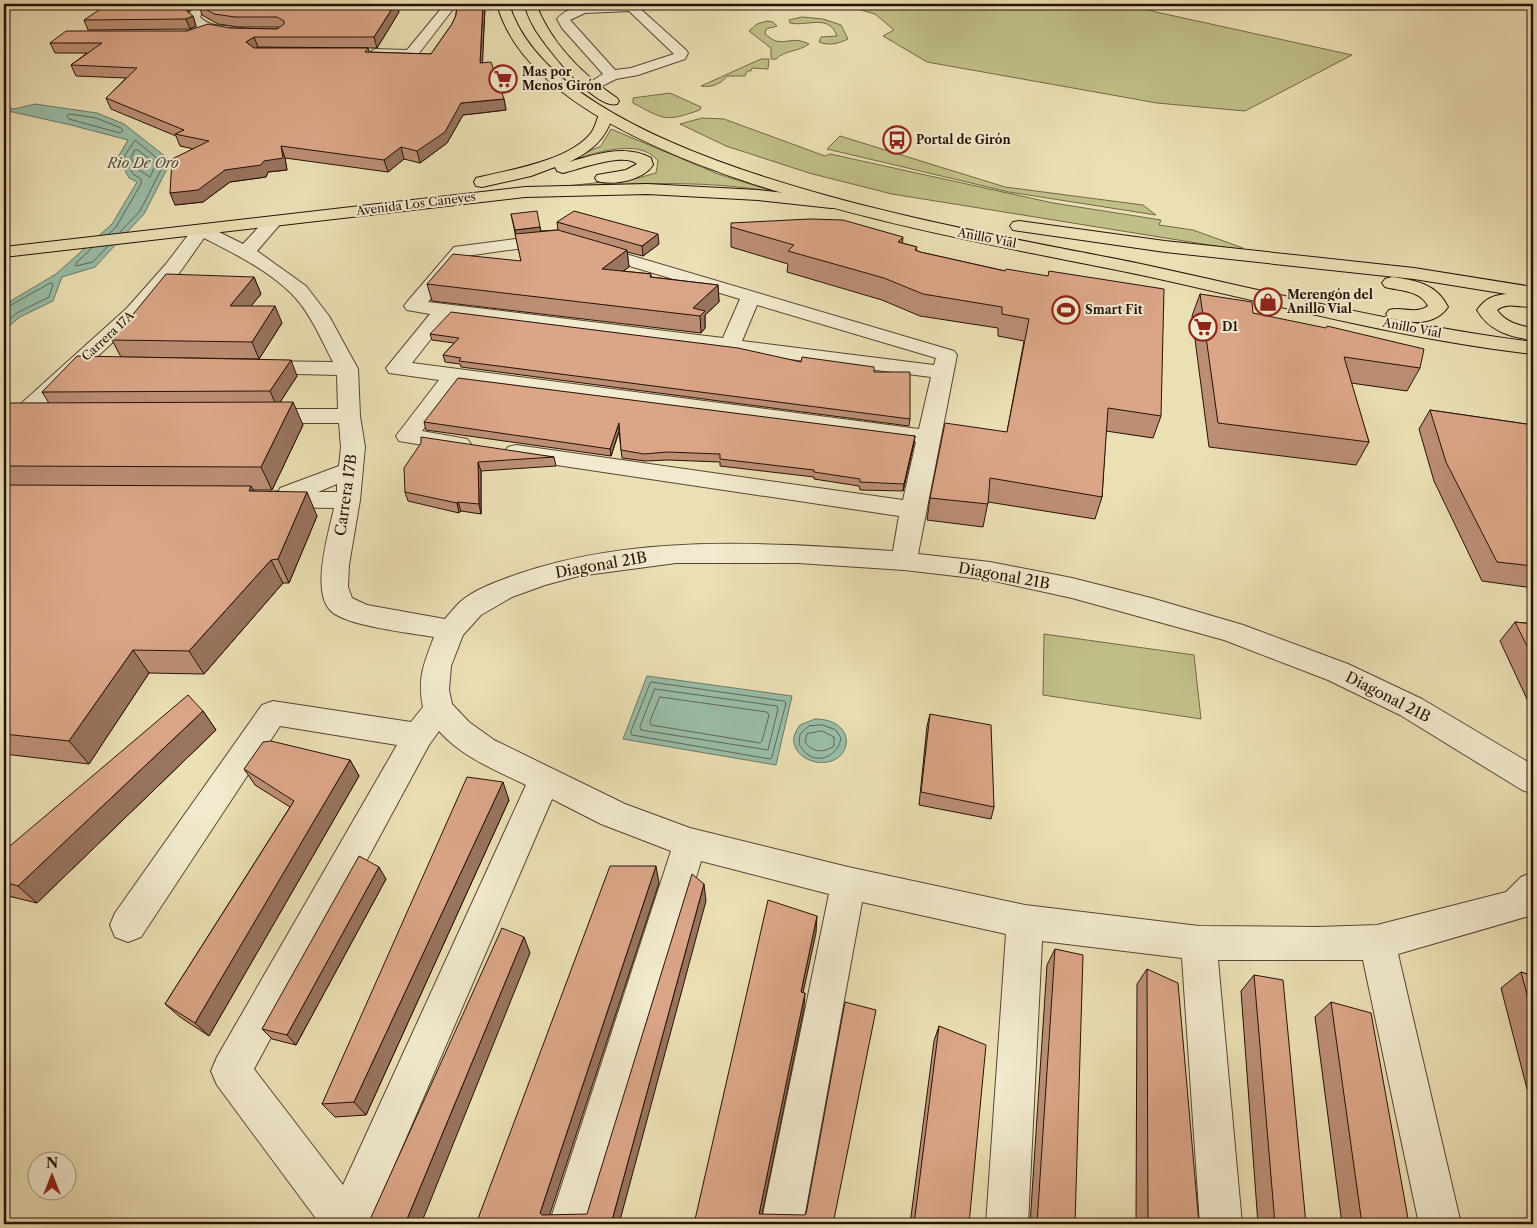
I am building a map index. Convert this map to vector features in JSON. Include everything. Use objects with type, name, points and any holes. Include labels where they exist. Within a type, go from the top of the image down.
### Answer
[{"type":"main road","name":"Anillo Víal","points":[[502,4],[515,33],[533,57],[573,94],[606,115],[641,133],[720,168],[768,185],[831,203],[951,232],[1081,257],[1404,327],[1533,348]]},
{"type":"main road","name":"Anillo Víal","points":[[530,4],[542,31],[591,86],[601,94],[634,114],[685,137],[801,178],[862,195],[990,222],[1095,238],[1437,276],[1533,293]]},
{"type":"main road","name":"Avenida Los Caneyes","points":[[4,240],[28,243],[151,229],[491,180],[547,165],[580,150],[594,139],[602,128],[606,115]]},
{"type":"main road","points":[[491,180],[555,170],[619,155],[636,156],[645,161],[643,168],[636,172],[525,192]]},
{"type":"main road","name":"Avenida Los Caneyes","points":[[151,229],[201,230],[525,192],[647,189],[758,195],[831,203]]},
{"type":"main road","name":"Avenida Los Caneyes","points":[[4,252],[28,243]]},
{"type":"main road","points":[[1209,285],[1304,298],[1407,316],[1426,316],[1433,313],[1438,307],[1433,298],[1415,288],[1214,252]]},
{"type":"main road","points":[[1533,303],[1510,299],[1496,301],[1490,304],[1487,310],[1489,315],[1499,323],[1522,333],[1533,334]]},
{"type":"street","points":[[203,4],[198,7],[194,17],[197,22],[210,28],[255,32]]},
{"type":"street","points":[[362,53],[411,54],[451,4]]},
{"type":"street","points":[[591,86],[612,75],[633,72],[680,56],[681,53],[632,8],[582,10],[568,13],[563,19],[566,25],[612,75]]},
{"type":"street","points":[[191,35],[210,28]]},
{"type":"street","points":[[246,252],[274,222]]},
{"type":"street","name":"Carrera 17B","points":[[201,230],[246,252],[299,290],[319,316],[347,369],[349,416],[353,447],[348,500],[336,565],[335,587],[340,604],[362,614],[451,630]]},
{"type":"street","name":"Carrera 17A","points":[[11,424],[134,312],[193,244],[201,230]]},
{"type":"street","points":[[904,561],[913,510],[947,355],[562,239],[538,240],[460,250],[414,306],[943,372]]},
{"type":"street","points":[[730,345],[751,297]]},
{"type":"street","points":[[444,309],[398,368],[929,437]]},
{"type":"street","points":[[79,364],[108,365]]},
{"type":"street","points":[[238,367],[347,369]]},
{"type":"street","points":[[454,375],[407,436],[913,510]]},
{"type":"street","points":[[242,416],[349,416]]},
{"type":"street","points":[[11,424],[47,417]]},
{"type":"street","points":[[348,500],[264,499],[351,470]]},
{"type":"street","name":"Diagonal 21B","points":[[451,630],[471,608],[502,590],[539,577],[579,567],[629,559],[676,554],[798,554],[904,561],[990,571],[1072,588],[1151,608],[1233,632],[1338,672],[1411,707],[1533,781]]},
{"type":"street","points":[[451,630],[437,666],[434,690],[438,709],[458,731],[483,748],[613,814],[690,843],[848,883],[1025,922],[1199,943],[1318,944],[1377,942],[1528,904]]},
{"type":"street","points":[[438,709],[418,736],[231,1071],[347,1224],[544,780]]},
{"type":"street","points":[[128,925],[273,713],[418,736]]},
{"type":"street","points":[[570,1224],[690,843]]},
{"type":"street","points":[[782,1224],[848,883]]},
{"type":"street","points":[[1007,1224],[1025,922]]},
{"type":"street","points":[[1377,942],[1440,1224]]},
{"type":"street","points":[[1199,943],[1221,1224]]},
{"type":"shaded area","points":[[566,4],[716,4],[716,7],[576,6]]},
{"type":"shaded area","points":[[840,4],[1130,4],[1156,12],[1352,55],[1245,111],[1157,103],[927,62],[883,36],[894,30],[875,14]]},
{"type":"shaded area","points":[[802,17],[823,19],[841,25],[848,39],[834,44],[819,42],[821,37],[837,36],[829,25],[823,23],[790,23],[789,20]]},
{"type":"shaded area","points":[[767,21],[773,22],[777,26],[766,29],[765,34],[773,40],[780,42],[795,40],[809,44],[783,54],[776,59],[771,59],[771,48],[749,31],[757,24]]},
{"type":"shaded area","points":[[761,59],[769,59],[768,69],[752,68],[751,71],[747,71],[745,76],[727,76],[716,85],[701,86]]},
{"type":"shaded area","points":[[670,93],[701,107],[700,110],[672,118],[659,116],[633,103],[633,98]]},
{"type":"shaded area","points":[[702,118],[724,119],[825,156],[830,154],[1053,203],[1161,220],[1159,225],[1193,230],[1243,248],[1234,249],[892,194],[809,173],[726,146],[680,124]]},
{"type":"shaded area","points":[[611,129],[718,174],[782,194],[756,189],[702,184],[567,186],[638,178],[656,173],[658,161],[649,153],[638,149],[626,148],[599,152],[562,163],[601,146]]},
{"type":"shaded area","points":[[840,136],[1005,187],[1143,205],[1156,215],[1009,192],[827,149]]},
{"type":"shaded area","points":[[1044,634],[1194,655],[1201,719],[1043,695]]},
{"type":"water","name":"Rio De Oro","points":[[35,104],[97,113],[124,124],[171,161],[144,214],[95,267],[62,277],[53,301],[20,317],[4,330],[4,305],[56,274],[112,224],[137,182],[129,178],[118,157],[128,140],[4,110],[4,106],[14,109]]},
{"type":"water","points":[[647,676],[792,696],[776,765],[623,739]]},
{"type":"water","points":[[815,719],[829,721],[839,727],[845,734],[846,743],[844,751],[838,758],[828,762],[816,762],[805,758],[795,747],[795,734],[800,725]]},
{"type":"building","points":[[108,4],[184,4],[182,7],[193,16],[186,19],[84,20]]},
{"type":"building","points":[[200,4],[395,4],[374,37],[254,37],[246,42],[254,48],[368,48],[365,52],[431,54],[452,24],[456,15],[457,4],[483,4],[480,63],[491,62],[504,99],[461,103],[445,132],[417,151],[401,147],[384,160],[281,146],[283,158],[264,161],[261,165],[225,170],[198,190],[170,193],[172,159],[209,141],[175,134],[184,130],[106,98],[137,68],[71,65],[102,43],[50,43],[66,31],[187,31],[208,24],[230,28],[277,29],[284,24],[284,21],[277,17],[235,17],[214,14]]},
{"type":"building","points":[[537,211],[540,227],[515,230],[511,214]]},
{"type":"building","points":[[574,211],[658,234],[642,246],[557,222]]},
{"type":"building","points":[[810,219],[843,220],[903,237],[898,242],[917,247],[915,250],[920,252],[1005,271],[1006,269],[1048,276],[1049,271],[1164,289],[1161,416],[1108,408],[1102,497],[990,478],[988,504],[930,498],[945,423],[1007,432],[1029,319],[1002,314],[1002,307],[923,294],[884,278],[788,251],[794,245],[731,227],[731,223]]},
{"type":"building","points":[[558,230],[627,250],[602,269],[651,274],[650,277],[718,285],[693,308],[705,311],[700,316],[427,284],[453,254],[521,261],[515,234]]},
{"type":"building","points":[[166,274],[254,277],[230,306],[275,306],[252,342],[112,340]]},
{"type":"building","points":[[1200,294],[1252,302],[1253,313],[1326,328],[1327,326],[1424,349],[1420,368],[1344,357],[1369,442],[1218,423]]},
{"type":"building","points":[[451,312],[738,348],[801,362],[802,357],[874,367],[874,372],[910,372],[910,419],[459,361],[461,358],[443,355],[459,338],[430,334]]},
{"type":"building","points":[[77,356],[291,360],[270,391],[42,392]]},
{"type":"building","points":[[458,378],[915,436],[904,484],[860,482],[860,479],[814,472],[814,470],[720,459],[720,454],[667,452],[644,454],[621,450],[619,423],[610,449],[424,422]]},
{"type":"building","points":[[293,402],[261,467],[4,466],[4,408],[11,403]]},
{"type":"building","points":[[1430,410],[1533,425],[1533,566],[1497,562],[1446,462]]},
{"type":"building","points":[[421,437],[554,457],[478,462],[479,504],[457,503],[405,492],[404,468],[421,443]]},
{"type":"building","points":[[4,485],[251,486],[249,491],[307,492],[278,559],[271,560],[189,651],[133,650],[69,741],[4,734]]},
{"type":"building","points":[[1515,622],[1533,624],[1533,658]]},
{"type":"building","points":[[188,695],[203,711],[18,886],[4,882],[4,851]]},
{"type":"building","points":[[930,714],[991,725],[994,807],[921,792]]},
{"type":"building","points":[[271,741],[350,760],[195,1023],[165,1004],[294,801],[244,769],[263,742]]},
{"type":"building","points":[[467,777],[503,782],[354,1102],[322,1104]]},
{"type":"building","points":[[359,856],[379,867],[287,1035],[262,1029]]},
{"type":"building","points":[[610,866],[656,866],[540,1213],[542,1215],[587,1214],[692,874],[704,884],[611,1224],[476,1224]]},
{"type":"building","points":[[768,900],[817,916],[801,992],[805,993],[759,1214],[806,1214],[845,1002],[876,1010],[833,1224],[694,1224]]},
{"type":"building","points":[[502,928],[524,937],[405,1224],[368,1224]]},
{"type":"building","points":[[1055,949],[1083,955],[1075,1224],[1037,1224]]},
{"type":"building","points":[[1147,969],[1178,983],[1199,1224],[1148,1224]]},
{"type":"building","points":[[1521,972],[1533,976],[1533,1017]]},
{"type":"building","points":[[1254,975],[1283,980],[1306,1224],[1275,1224]]},
{"type":"building","points":[[1331,1002],[1371,1013],[1409,1224],[1362,1224]]},
{"type":"building","points":[[939,1026],[986,1045],[969,1224],[914,1224]]},
{"type":"place","name":"Mas por Menos Girón","points":[[503,79]]},
{"type":"place","name":"Portal de Girón","points":[[897,140]]},
{"type":"place","name":"Merengón del Anillo Vial","points":[[1268,302]]},
{"type":"place","name":"Smart Fit","points":[[1066,310]]},
{"type":"place","name":"D1","points":[[1203,327]]}]
